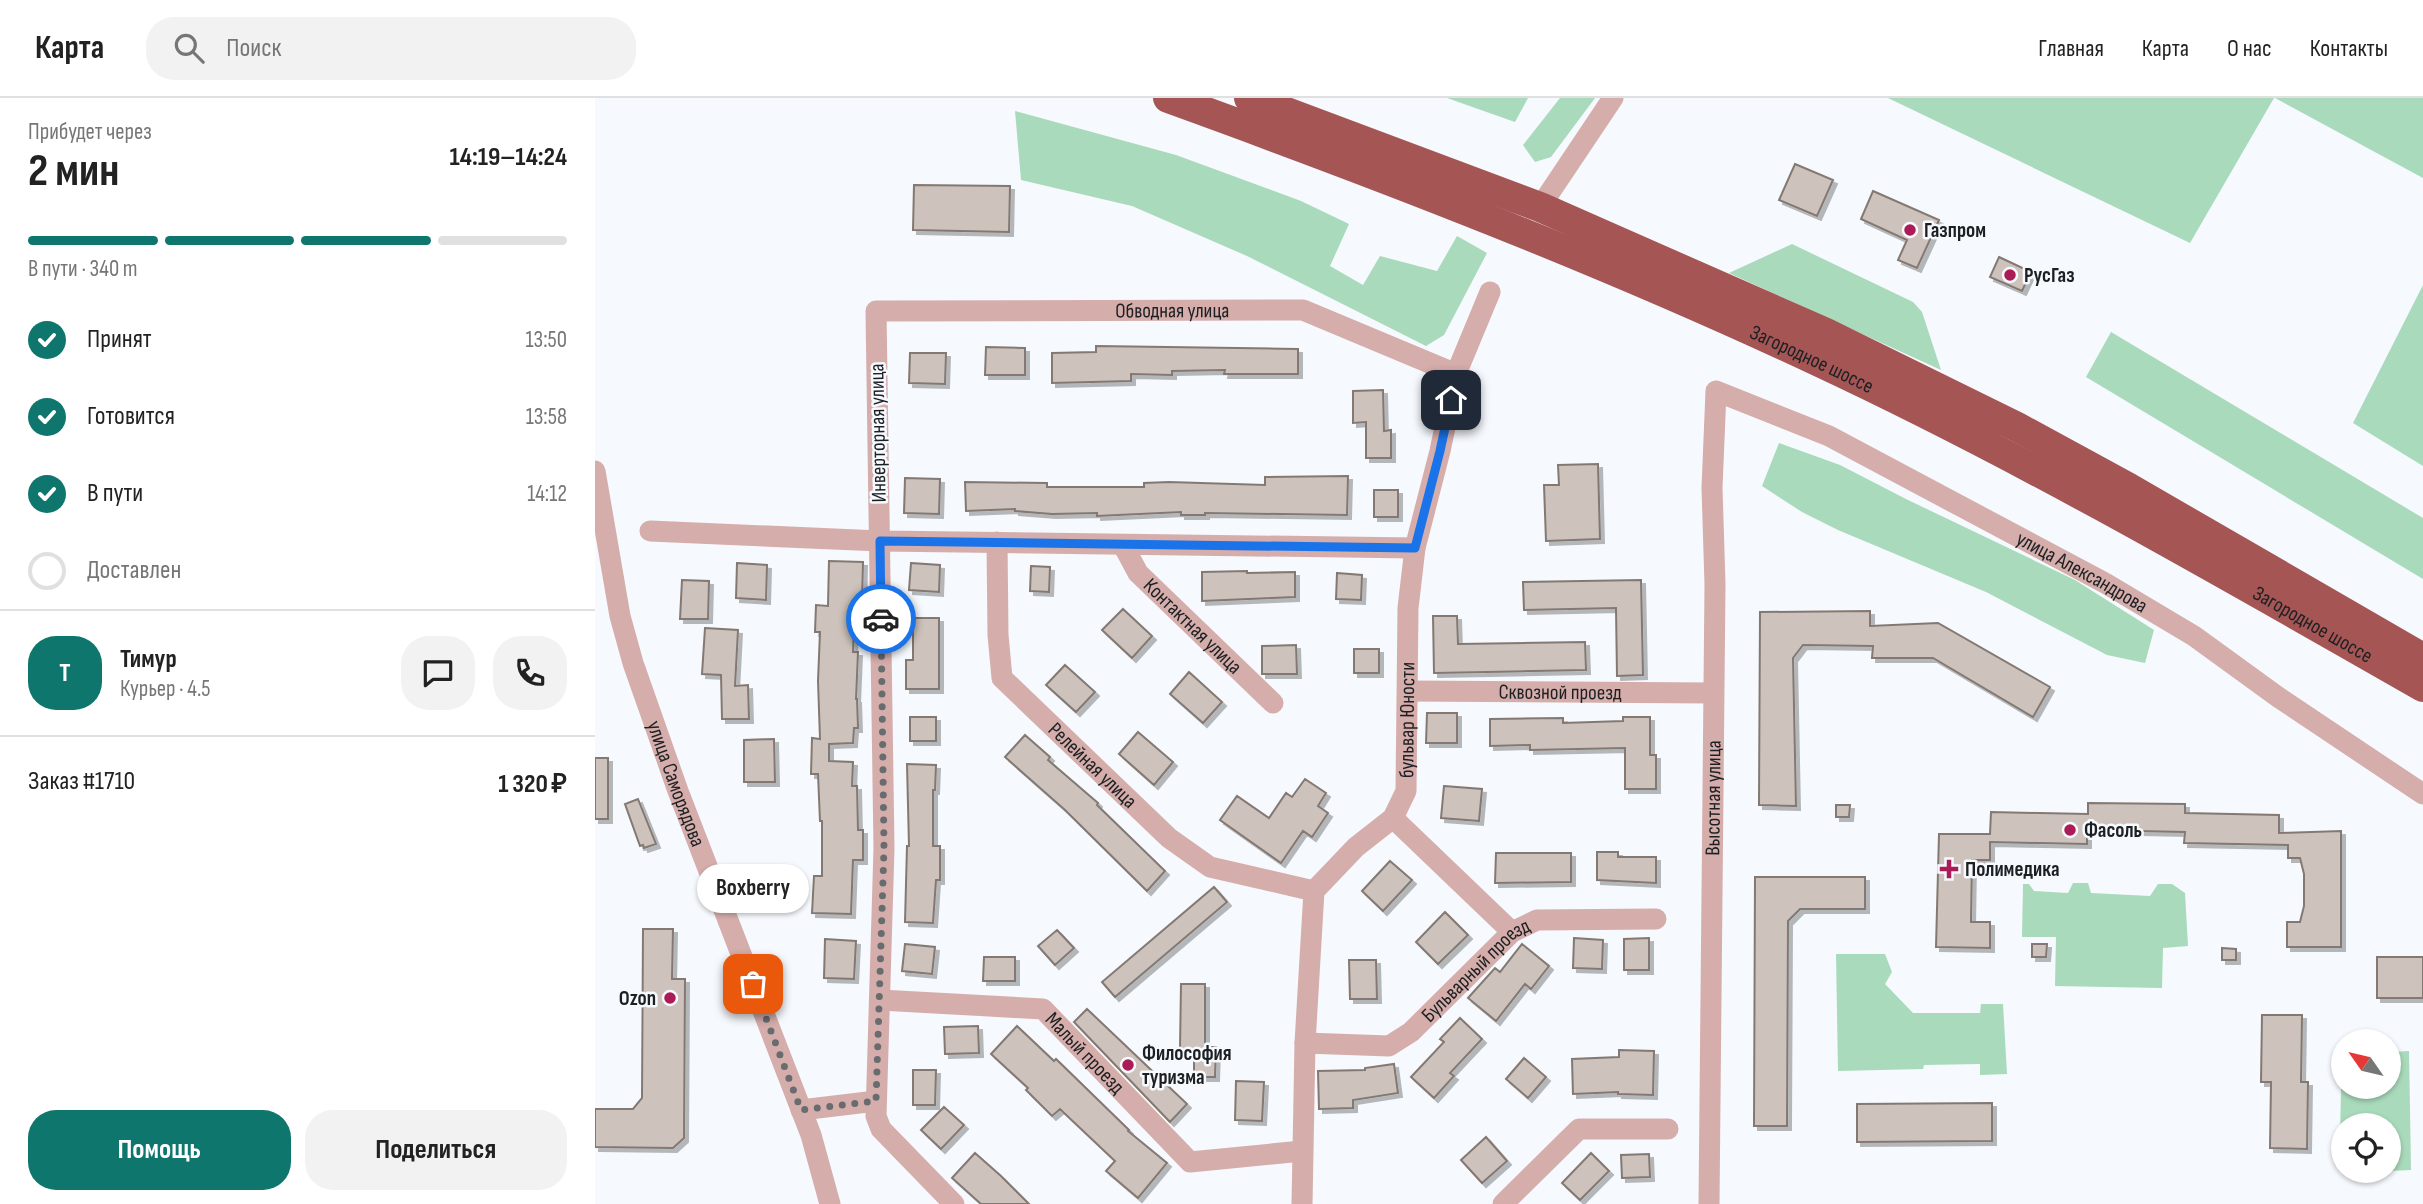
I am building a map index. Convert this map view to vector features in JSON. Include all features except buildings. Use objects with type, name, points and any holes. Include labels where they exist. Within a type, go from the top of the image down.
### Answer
[{"type":"highway","name":"Загородное шоссе","points":[[1168,98],[1295,144],[1525,234],[1678,298],[1817,361],[1949,425],[2115,513],[2423,687]]},
{"type":"highway","name":"Загородное шоссе","points":[[1249,98],[1540,207],[1826,333],[2017,427],[2129,488],[2423,658]]},
{"type":"street","points":[[1540,207],[1613,98]]},
{"type":"street","name":"бульвар Юности","points":[[1314,891],[1356,847],[1393,818],[1406,791],[1408,608],[1415,548],[1456,374],[1490,292]]},
{"type":"street","name":"Обводная улица","points":[[876,311],[1303,310],[1456,374]]},
{"type":"street","name":"Инверторная улица","points":[[876,311],[884,848],[876,1116],[881,1129],[954,1204]]},
{"type":"street","name":"Высотная улица","points":[[1709,1204],[1715,584],[1712,488],[1716,391]]},
{"type":"street","name":"улица Александрова","points":[[1716,391],[1829,436],[2105,583],[2193,636],[2278,697],[2423,794]]},
{"type":"street","name":"улица Саморядова","points":[[595,471],[620,616],[633,663],[678,790],[811,1135],[830,1204]]},
{"type":"street","points":[[650,531],[880,541]]},
{"type":"street","name":"Контактная улица","points":[[880,541],[1415,548]]},
{"type":"street","name":"Релейная улица","points":[[997,542],[998,635],[1002,678],[1170,838],[1210,867],[1314,891]]},
{"type":"street","name":"Контактная улица","points":[[1123,545],[1138,573],[1273,703]]},
{"type":"street","name":"Сквозной проезд","points":[[1408,691],[1713,693]]},
{"type":"street","points":[[1393,818],[1512,932]]},
{"type":"street","points":[[1302,1204],[1305,1043],[1314,891]]},
{"type":"street","name":"Бульварный проезд","points":[[1305,1043],[1389,1046],[1411,1032],[1512,932],[1537,920],[1656,919]]},
{"type":"street","name":"Малый проезд","points":[[880,1000],[1043,1009],[1190,1162],[1302,1151]]},
{"type":"street","points":[[801,1110],[876,1101]]},
{"type":"street","points":[[1503,1204],[1579,1129],[1668,1129]]},
{"type":"green space","points":[[1447,98],[1528,98],[1515,122]]},
{"type":"green space","points":[[1560,98],[1595,98],[1551,157],[1535,162],[1523,145]]},
{"type":"green space","points":[[1888,98],[2274,98],[2190,243]]},
{"type":"green space","points":[[2275,98],[2423,98],[2423,178]]},
{"type":"green space","points":[[1015,111],[1176,155],[1301,201],[1349,224],[1330,266],[1363,285],[1380,256],[1437,271],[1457,236],[1487,253],[1444,335],[1426,346],[1247,256],[1132,206],[1021,180]]},
{"type":"green space","points":[[1792,244],[1913,302],[1922,312],[1941,370],[1729,273]]},
{"type":"green space","points":[[2423,285],[2423,466],[2353,423]]},
{"type":"green space","points":[[2111,332],[2423,518],[2423,579],[2086,377]]},
{"type":"green space","points":[[1779,443],[1840,465],[2075,580],[2154,630],[2145,663],[2107,655],[1986,592],[1838,530],[1802,512],[1762,486]]},
{"type":"green space","points":[[2073,883],[2088,883],[2091,893],[2150,896],[2158,884],[2172,884],[2185,893],[2188,946],[2163,948],[2162,988],[2055,986],[2056,937],[2022,937],[2023,884],[2029,884],[2034,891],[2068,893]]},
{"type":"green space","points":[[1836,954],[1885,954],[1892,972],[1885,984],[1913,1013],[1980,1013],[1981,1004],[2003,1004],[2007,1074],[1980,1075],[1980,1064],[1924,1065],[1923,1069],[1838,1071]]},
{"type":"green space","points":[[2401,1051],[2409,1051],[2411,1170],[2401,1170],[2401,1113],[2340,1113],[2341,1099],[2401,1099]]},
{"type":"way so far","points":[[753,984],[801,1110],[876,1101],[884,848],[881,619]]},
{"type":"place","name":"Газпром","points":[[1910,230]]},
{"type":"place","name":"РусГаз","points":[[2010,275]]},
{"type":"place","name":"Фасоль","points":[[2070,830]]},
{"type":"place","name":"Полимедика","points":[[1949,869]]},
{"type":"place","name":"Boxberry","points":[[753,984]]},
{"type":"place","name":"Ozon","points":[[670,998]]},
{"type":"place","name":"Философия туризма","points":[[1128,1065]]},
{"type":"route","points":[[881,619],[880,541],[1415,548],[1451,400]]}]
